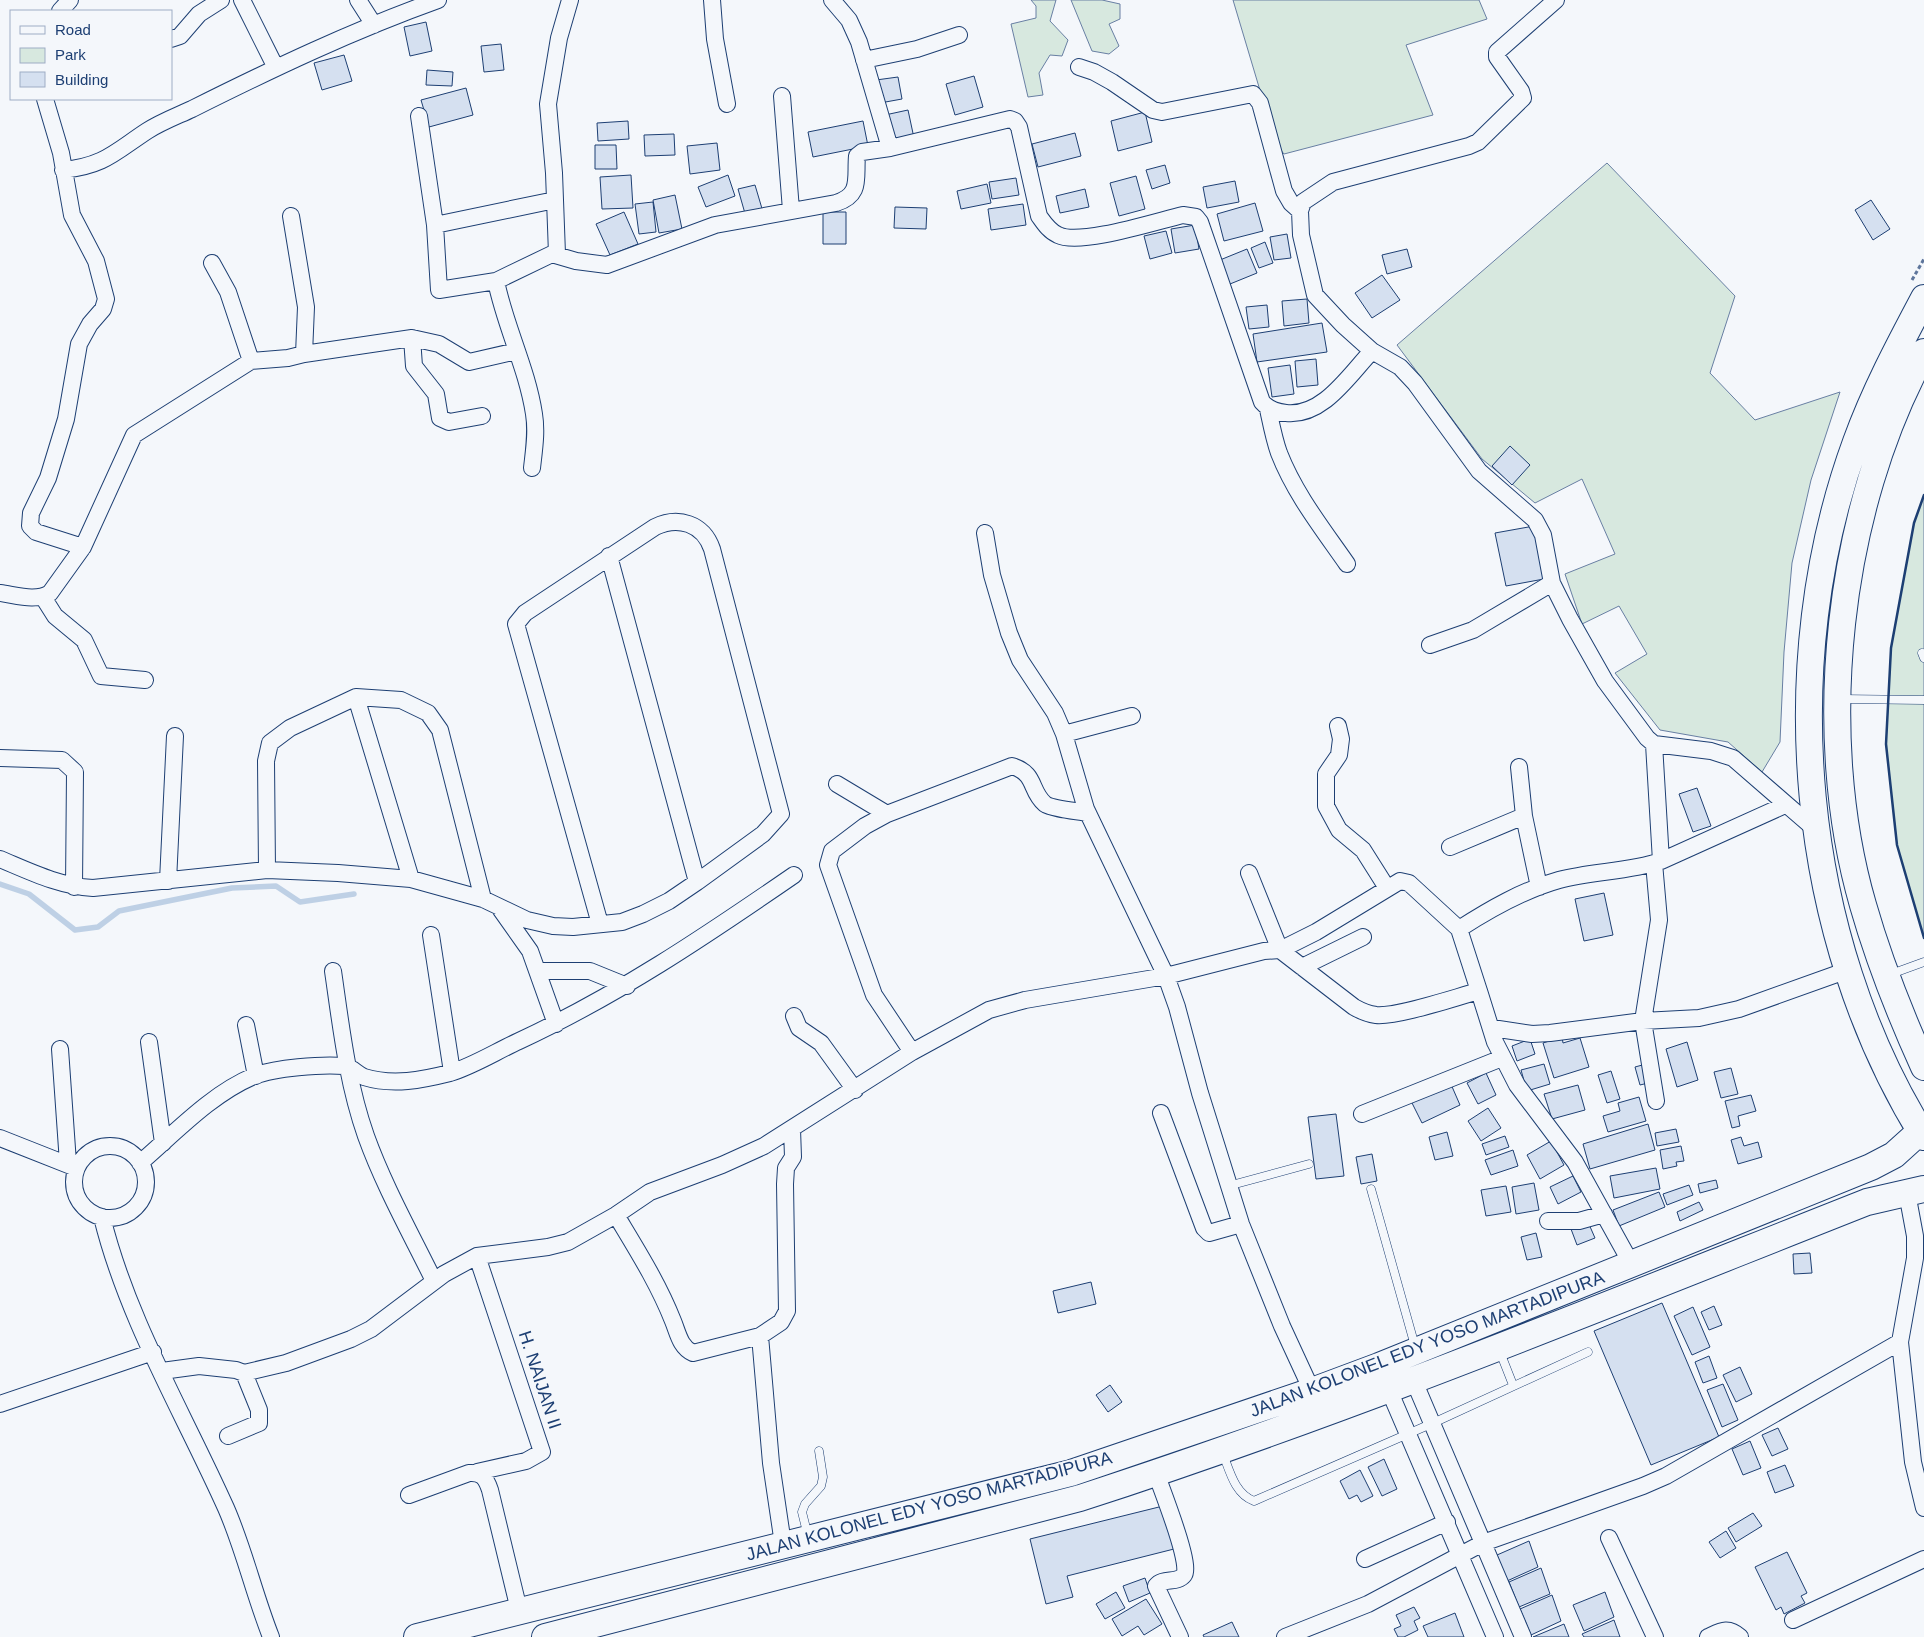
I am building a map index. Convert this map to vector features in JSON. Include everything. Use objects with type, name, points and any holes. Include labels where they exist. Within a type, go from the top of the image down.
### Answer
[{"type":"main road","points":[[1923,1132],[1880,1054],[1848,970],[1829,901],[1816,830],[1809,752],[1810,673],[1818,595],[1833,518],[1856,443],[1886,369],[1924,298]]},
{"type":"main road","points":[[1921,365],[1884,441],[1864,504],[1847,587],[1841,633],[1837,699],[1839,753],[1848,838],[1862,904],[1885,976],[1924,1067]]},
{"type":"main road","points":[[1809,752],[1839,753]]},
{"type":"main road","name":"JALAN KOLONEL EDY YOSO MARTADIPURA","points":[[429,1636],[519,1610],[1071,1472],[1312,1391],[1379,1366],[1871,1167],[1894,1155],[1923,1132]]},
{"type":"main road","name":"JALAN KOLONEL EDY YOSO MARTADIPURA","points":[[545,1637],[1080,1498],[1222,1450],[1414,1381],[1866,1202],[1916,1191]]},
{"type":"main road","points":[[1410,1353],[1414,1381]]},
{"type":"main road","points":[[1379,1366],[1389,1390]]},
{"type":"street","points":[[61,10],[70,0]]},
{"type":"street","points":[[172,39],[180,36],[199,14],[221,0]]},
{"type":"street","points":[[242,0],[276,68]]},
{"type":"street","points":[[358,0],[374,24]]},
{"type":"street","points":[[63,170],[96,165],[116,154],[149,130],[276,68],[374,24],[438,0]]},
{"type":"street","points":[[557,254],[548,104],[557,47],[570,0]]},
{"type":"street","points":[[712,0],[715,39],[727,104]]},
{"type":"street","points":[[832,0],[849,20],[864,60],[890,148]]},
{"type":"street","points":[[1556,0],[1497,52],[1497,58],[1521,91],[1523,98],[1478,142],[1470,146],[1333,182],[1303,202],[1300,211],[1301,235],[1315,295],[1343,325],[1376,353],[1400,367],[1425,396],[1479,471],[1536,520],[1543,535],[1552,583],[1578,634],[1605,682],[1654,744],[1659,920],[1643,1021],[1656,1101]]},
{"type":"street","points":[[864,60],[917,49],[958,35]]},
{"type":"street","points":[[1080,67],[1094,72],[1153,110],[1162,112],[1253,94],[1260,104],[1284,191],[1291,203],[1300,211]]},
{"type":"street","points":[[782,96],[791,210]]},
{"type":"street","points":[[45,100],[72,215],[96,261],[106,299],[103,310],[90,324],[79,344],[66,419],[48,478],[31,513],[30,526],[36,532],[83,547]]},
{"type":"street","points":[[419,116],[435,225],[439,290],[496,281],[538,260],[557,254],[576,261],[607,265],[715,225],[836,203],[848,198],[857,182],[857,159],[859,153],[890,148],[1010,119],[1015,121],[1019,127],[1039,216],[1059,236],[1088,237],[1183,215],[1196,217],[1205,232],[1262,402],[1268,408],[1291,414],[1311,410],[1376,353]]},
{"type":"street","points":[[435,225],[555,200]]},
{"type":"street","points":[[291,216],[306,307],[304,354]]},
{"type":"street","points":[[212,263],[219,280],[228,292],[244,335],[251,361]]},
{"type":"street","points":[[496,281],[501,305],[517,351],[534,414],[536,433],[532,468]]},
{"type":"street","points":[[412,338],[414,366],[436,394],[440,418],[449,422],[482,416]]},
{"type":"street","points":[[0,593],[43,597],[50,592],[83,547],[134,435],[251,361],[288,358],[412,338],[439,344],[469,362],[517,351]]},
{"type":"street","points":[[1268,408],[1279,452],[1288,474],[1347,564]]},
{"type":"street","points":[[0,859],[60,884],[74,887],[93,888],[267,870],[338,873],[411,879],[490,902],[527,920],[553,926],[573,927],[622,922],[643,914],[698,882],[750,844],[775,823],[781,814],[712,548],[704,534],[696,526],[687,522],[670,520],[654,527],[525,613],[516,624],[600,924]]},
{"type":"street","points":[[985,533],[992,575],[1016,651],[1029,676],[1055,713],[1064,734],[1088,813],[1166,976],[1177,1006],[1228,1186],[1241,1224],[1282,1326],[1312,1391]]},
{"type":"street","points":[[608,556],[698,882]]},
{"type":"street","points":[[1430,644],[1473,630],[1552,583]]},
{"type":"street","points":[[43,597],[55,616],[84,640],[101,676],[146,680]]},
{"type":"street","points":[[267,870],[266,761],[270,743],[281,733],[356,697],[402,700],[420,708],[434,719],[440,730],[490,902],[516,929],[530,951],[556,1024]]},
{"type":"street","points":[[356,697],[411,879]]},
{"type":"street","points":[[1064,734],[1132,716]]},
{"type":"street","points":[[1338,726],[1341,739],[1339,755],[1326,774],[1326,806],[1339,830],[1363,850],[1387,888]]},
{"type":"street","points":[[168,881],[175,736]]},
{"type":"street","points":[[1654,744],[1711,751],[1733,758],[1816,830]]},
{"type":"street","points":[[0,758],[62,760],[75,772],[74,887]]},
{"type":"street","points":[[912,1052],[874,995],[828,865],[832,851],[865,826],[887,814],[1012,766],[1026,772],[1041,799],[1049,806],[1088,813]]},
{"type":"street","points":[[1519,767],[1524,816],[1539,887]]},
{"type":"street","points":[[838,784],[887,814]]},
{"type":"street","points":[[1460,930],[1512,898],[1539,887],[1558,880],[1658,862],[1785,805]]},
{"type":"street","points":[[1450,847],[1524,816]]},
{"type":"street","points":[[1249,873],[1280,950],[1354,1007],[1378,1015],[1479,991]]},
{"type":"street","points":[[140,1163],[227,1091],[256,1076],[314,1066],[346,1066],[363,1076],[390,1082],[411,1082],[452,1072],[556,1024],[627,986],[692,945],[794,875]]},
{"type":"street","points":[[162,1371],[199,1366],[236,1370],[244,1373],[286,1363],[371,1329],[434,1281],[477,1256],[548,1247],[568,1242],[616,1215],[650,1192],[764,1146],[855,1090],[912,1052],[989,1010],[1026,1000],[1166,976],[1264,951],[1280,950],[1316,932],[1400,881],[1409,883],[1460,930],[1502,1058],[1526,1100],[1575,1162],[1632,1264]]},
{"type":"street","points":[[431,935],[452,1072]]},
{"type":"street","points":[[1302,968],[1363,937]]},
{"type":"street","points":[[1492,1028],[1532,1034],[1643,1021],[1699,1018],[1739,1009],[1848,970]]},
{"type":"street","points":[[333,971],[346,1066],[366,1136],[434,1281]]},
{"type":"street","points":[[538,971],[590,971],[627,986]]},
{"type":"street","points":[[794,1016],[799,1028],[821,1044],[855,1090]]},
{"type":"street","points":[[246,1025],[256,1076]]},
{"type":"street","points":[[149,1042],[163,1144]]},
{"type":"street","points":[[60,1048],[74,1186],[80,1202],[93,1214],[102,1217],[120,1217],[136,1207],[145,1190],[146,1181],[140,1163],[128,1151],[111,1146],[102,1146],[87,1154],[72,1166]]},
{"type":"street","points":[[1362,1114],[1502,1058]]},
{"type":"street","points":[[1161,1113],[1204,1228],[1208,1232],[1214,1232],[1241,1224]]},
{"type":"street","points":[[616,1215],[662,1293],[681,1343],[686,1350],[693,1353],[760,1336],[781,1322],[787,1311],[784,1184],[786,1168],[793,1157],[792,1129]]},
{"type":"street","points":[[0,1138],[72,1166]]},
{"type":"street","points":[[1916,1191],[1915,1258],[1900,1342],[1913,1462],[1924,1508]]},
{"type":"street","points":[[1548,1221],[1579,1221],[1604,1214]]},
{"type":"street","points":[[102,1217],[117,1271],[152,1352],[235,1530],[270,1637]]},
{"type":"street","name":"H. NAIJAN II","points":[[477,1256],[542,1452],[526,1461],[477,1472]]},
{"type":"street","points":[[760,1336],[771,1463],[783,1544]]},
{"type":"street","points":[[1285,1637],[1368,1604],[1483,1543],[1635,1489],[1666,1476],[1900,1342]]},
{"type":"street","points":[[0,1404],[152,1352]]},
{"type":"street","points":[[228,1436],[259,1423],[259,1410],[244,1373]]},
{"type":"street","points":[[1414,1381],[1523,1637]]},
{"type":"street","points":[[1389,1390],[1495,1637]]},
{"type":"street","points":[[410,1495],[469,1472],[477,1472],[484,1476],[490,1490],[519,1610]]},
{"type":"street","points":[[1156,1473],[1182,1551],[1186,1570],[1182,1577],[1161,1581],[1156,1586],[1180,1637]]},
{"type":"street","points":[[1365,1559],[1447,1522]]},
{"type":"street","points":[[1609,1538],[1655,1637]]},
{"type":"street","points":[[1793,1620],[1924,1559]]},
{"type":"street","points":[[1708,1637],[1724,1630],[1730,1630],[1740,1637]]},
{"type":"lane","points":[[1837,699],[1924,700]]},
{"type":"lane","points":[[1885,976],[1924,962]]},
{"type":"lane","points":[[1228,1186],[1310,1164]]},
{"type":"lane","points":[[1371,1189],[1410,1353]]},
{"type":"lane","points":[[1498,1347],[1513,1385]]},
{"type":"lane","points":[[1222,1450],[1237,1489],[1245,1498],[1254,1501],[1433,1423],[1588,1352]]},
{"type":"lane","points":[[809,1538],[802,1512],[805,1504],[821,1486],[823,1478],[819,1452]]},
{"type":"green space","points":[[1031,0],[1056,0],[1050,21],[1068,40],[1062,56],[1050,55],[1039,73],[1043,95],[1028,97],[1011,24],[1036,18],[1036,6]]},
{"type":"green space","points":[[1071,0],[1102,0],[1120,4],[1120,19],[1109,24],[1119,46],[1109,54],[1092,51]]},
{"type":"green space","points":[[1233,0],[1479,0],[1487,19],[1406,45],[1433,115],[1284,154],[1276,144]]},
{"type":"green space","points":[[1607,163],[1735,296],[1710,373],[1755,420],[1840,392],[1811,480],[1792,563],[1784,652],[1780,742],[1762,772],[1728,742],[1660,730],[1615,673],[1647,654],[1619,606],[1582,624],[1565,574],[1615,554],[1582,479],[1535,503],[1482,459],[1397,345]]},
{"type":"green space","points":[[1924,495],[1924,938],[1897,845],[1886,744],[1891,648],[1914,523]]},
{"type":"building","points":[[426,22],[432,51],[410,56],[404,27]]},
{"type":"building","points":[[501,44],[504,70],[484,72],[481,46]]},
{"type":"building","points":[[344,55],[352,81],[322,90],[314,63]]},
{"type":"building","points":[[427,70],[453,72],[452,86],[426,85]]},
{"type":"building","points":[[974,76],[983,107],[955,115],[946,84]]},
{"type":"building","points":[[898,77],[902,99],[880,103],[876,80]]},
{"type":"building","points":[[466,88],[473,115],[429,127],[421,100]]},
{"type":"building","points":[[908,110],[914,138],[892,143],[885,115]]},
{"type":"building","points":[[1145,112],[1152,142],[1118,151],[1111,121]]},
{"type":"building","points":[[628,121],[629,139],[598,141],[597,123]]},
{"type":"building","points":[[863,121],[868,146],[813,157],[808,132]]},
{"type":"building","points":[[1075,133],[1081,156],[1038,167],[1032,144]]},
{"type":"building","points":[[674,134],[675,155],[645,156],[644,135]]},
{"type":"building","points":[[717,143],[720,170],[690,174],[687,146]]},
{"type":"building","points":[[595,145],[616,145],[617,169],[595,169]]},
{"type":"building","points":[[1165,165],[1170,183],[1152,189],[1146,170]]},
{"type":"building","points":[[631,175],[633,208],[602,209],[600,177]]},
{"type":"building","points":[[728,175],[735,196],[706,207],[698,187]]},
{"type":"building","points":[[1136,176],[1145,209],[1119,216],[1110,183]]},
{"type":"building","points":[[1016,178],[1019,195],[992,199],[989,182]]},
{"type":"building","points":[[1235,181],[1239,202],[1207,208],[1203,187]]},
{"type":"building","points":[[987,184],[991,203],[961,209],[957,191]]},
{"type":"building","points":[[755,185],[763,212],[746,217],[738,189]]},
{"type":"building","points":[[1085,189],[1089,207],[1060,213],[1056,196]]},
{"type":"building","points":[[675,195],[682,229],[659,233],[653,200]]},
{"type":"building","points":[[1871,200],[1890,229],[1873,240],[1855,210]]},
{"type":"building","points":[[653,202],[656,232],[639,234],[635,204]]},
{"type":"building","points":[[1255,203],[1263,231],[1224,241],[1217,214]]},
{"type":"building","points":[[1023,204],[1026,225],[991,230],[988,209]]},
{"type":"building","points":[[895,207],[927,208],[926,229],[894,228]]},
{"type":"building","points":[[624,212],[638,244],[610,255],[596,224]]},
{"type":"building","points":[[823,212],[846,212],[846,244],[823,244]]},
{"type":"building","points":[[1195,225],[1199,249],[1175,253],[1171,229]]},
{"type":"building","points":[[1166,231],[1172,253],[1150,259],[1144,236]]},
{"type":"building","points":[[1287,234],[1291,258],[1274,260],[1270,237]]},
{"type":"building","points":[[1265,242],[1273,263],[1259,268],[1251,248]]},
{"type":"building","points":[[1247,249],[1257,273],[1230,284],[1220,260]]},
{"type":"building","points":[[1407,249],[1412,267],[1387,274],[1382,255]]},
{"type":"building","points":[[1382,275],[1400,300],[1372,318],[1355,293]]},
{"type":"building","points":[[1307,299],[1309,323],[1284,326],[1282,301]]},
{"type":"building","points":[[1267,305],[1269,327],[1249,329],[1246,307]]},
{"type":"building","points":[[1322,323],[1327,352],[1257,362],[1253,334]]},
{"type":"building","points":[[1316,359],[1318,385],[1297,387],[1295,361]]},
{"type":"building","points":[[1290,365],[1294,394],[1272,397],[1268,368]]},
{"type":"building","points":[[1510,446],[1530,465],[1512,485],[1492,466]]},
{"type":"building","points":[[1534,526],[1544,579],[1506,586],[1495,533]]},
{"type":"building","points":[[1697,788],[1711,826],[1693,832],[1679,794]]},
{"type":"building","points":[[1604,893],[1613,935],[1584,941],[1575,899]]},
{"type":"building","points":[[1562,1037],[1563,1043],[1580,1038],[1589,1067],[1554,1078],[1543,1043]]},
{"type":"building","points":[[1530,1039],[1535,1054],[1517,1061],[1512,1046]]},
{"type":"building","points":[[1687,1042],[1698,1080],[1677,1087],[1666,1049]]},
{"type":"building","points":[[1544,1064],[1550,1084],[1527,1091],[1521,1070]]},
{"type":"building","points":[[1646,1064],[1652,1082],[1640,1085],[1635,1067]]},
{"type":"building","points":[[1731,1068],[1738,1094],[1721,1098],[1714,1072]]},
{"type":"building","points":[[1611,1071],[1620,1099],[1607,1103],[1598,1075]]},
{"type":"building","points":[[1486,1073],[1496,1095],[1478,1104],[1467,1083]]},
{"type":"building","points":[[1450,1082],[1460,1105],[1422,1123],[1411,1101]]},
{"type":"building","points":[[1578,1085],[1585,1110],[1552,1119],[1544,1094]]},
{"type":"building","points":[[1751,1095],[1756,1111],[1738,1116],[1740,1126],[1732,1128],[1725,1101]]},
{"type":"building","points":[[1639,1097],[1646,1121],[1608,1132],[1603,1116],[1620,1111],[1618,1103]]},
{"type":"building","points":[[1488,1108],[1501,1128],[1481,1141],[1468,1121]]},
{"type":"building","points":[[1336,1114],[1344,1176],[1316,1179],[1308,1117]]},
{"type":"building","points":[[1648,1124],[1655,1150],[1590,1169],[1583,1144]]},
{"type":"building","points":[[1676,1129],[1679,1142],[1657,1146],[1655,1133]]},
{"type":"building","points":[[1447,1132],[1453,1156],[1435,1160],[1429,1137]]},
{"type":"building","points":[[1505,1136],[1509,1147],[1486,1155],[1482,1144]]},
{"type":"building","points":[[1741,1137],[1744,1146],[1758,1142],[1762,1157],[1738,1164],[1731,1140]]},
{"type":"building","points":[[1551,1141],[1564,1165],[1540,1179],[1527,1155]]},
{"type":"building","points":[[1681,1146],[1684,1161],[1676,1162],[1677,1166],[1663,1169],[1660,1150]]},
{"type":"building","points":[[1513,1150],[1518,1166],[1491,1175],[1485,1160]]},
{"type":"building","points":[[1372,1154],[1377,1181],[1361,1184],[1356,1157]]},
{"type":"building","points":[[1656,1168],[1660,1189],[1614,1198],[1610,1176]]},
{"type":"building","points":[[1573,1176],[1581,1192],[1558,1204],[1550,1187]]},
{"type":"building","points":[[1716,1180],[1718,1188],[1700,1193],[1698,1184]]},
{"type":"building","points":[[1534,1183],[1539,1210],[1516,1214],[1512,1187]]},
{"type":"building","points":[[1689,1185],[1693,1195],[1667,1205],[1663,1194]]},
{"type":"building","points":[[1506,1186],[1511,1212],[1486,1216],[1481,1190]]},
{"type":"building","points":[[1659,1192],[1665,1207],[1619,1226],[1613,1210]]},
{"type":"building","points":[[1699,1202],[1703,1210],[1680,1221],[1677,1212]]},
{"type":"building","points":[[1588,1222],[1595,1238],[1577,1245],[1571,1229]]},
{"type":"building","points":[[1536,1233],[1542,1257],[1527,1260],[1521,1237]]},
{"type":"building","points":[[1810,1253],[1812,1273],[1794,1274],[1793,1254]]},
{"type":"building","points":[[1091,1282],[1096,1304],[1058,1313],[1053,1291]]},
{"type":"building","points":[[1662,1303],[1719,1437],[1651,1465],[1594,1331]]},
{"type":"building","points":[[1714,1306],[1722,1325],[1709,1330],[1701,1312]]},
{"type":"building","points":[[1693,1307],[1710,1347],[1692,1355],[1674,1316]]},
{"type":"building","points":[[1709,1356],[1717,1378],[1703,1383],[1695,1362]]},
{"type":"building","points":[[1740,1367],[1752,1394],[1736,1402],[1723,1375]]},
{"type":"building","points":[[1723,1384],[1738,1420],[1722,1427],[1707,1390]]},
{"type":"building","points":[[1110,1385],[1122,1402],[1108,1412],[1096,1395]]},
{"type":"building","points":[[1778,1428],[1788,1449],[1772,1456],[1762,1435]]},
{"type":"building","points":[[1750,1441],[1761,1468],[1743,1475],[1732,1449]]},
{"type":"building","points":[[1384,1459],[1397,1489],[1382,1496],[1368,1467]]},
{"type":"building","points":[[1785,1465],[1794,1486],[1775,1493],[1767,1472]]},
{"type":"building","points":[[1360,1470],[1373,1496],[1361,1502],[1357,1495],[1349,1499],[1340,1481]]},
{"type":"building","points":[[1163,1506],[1174,1549],[1067,1576],[1073,1597],[1046,1604],[1030,1539]]},
{"type":"building","points":[[1753,1513],[1762,1526],[1736,1542],[1728,1528]]},
{"type":"building","points":[[1726,1531],[1736,1548],[1720,1558],[1709,1542]]},
{"type":"building","points":[[1529,1541],[1538,1567],[1507,1581],[1497,1555]]},
{"type":"building","points":[[1787,1552],[1807,1593],[1801,1596],[1805,1603],[1784,1614],[1781,1607],[1776,1610],[1755,1567]]},
{"type":"building","points":[[1541,1568],[1550,1594],[1519,1607],[1509,1582]]},
{"type":"building","points":[[1145,1578],[1150,1593],[1129,1602],[1123,1586]]},
{"type":"building","points":[[1116,1592],[1125,1608],[1105,1619],[1096,1604]]},
{"type":"building","points":[[1605,1592],[1614,1617],[1584,1631],[1573,1605]]},
{"type":"building","points":[[1552,1595],[1561,1621],[1531,1635],[1520,1609]]},
{"type":"building","points":[[1146,1599],[1162,1624],[1144,1635],[1138,1626],[1122,1636],[1112,1619]]},
{"type":"building","points":[[1414,1607],[1420,1618],[1414,1621],[1418,1630],[1404,1637],[1398,1637],[1394,1629],[1401,1626],[1396,1615]]},
{"type":"building","points":[[1455,1613],[1464,1637],[1428,1637],[1423,1626]]},
{"type":"building","points":[[1614,1620],[1620,1637],[1584,1637],[1582,1634]]},
{"type":"building","points":[[1232,1622],[1239,1637],[1204,1637],[1203,1635]]},
{"type":"building","points":[[1564,1624],[1569,1637],[1533,1637]]},
{"type":"waterway","points":[[0,884],[29,894],[75,930],[98,927],[119,911],[232,888],[276,886],[300,902],[354,894]]},
{"type":"wall","points":[[1924,495],[1914,523],[1891,648],[1886,744],[1897,845],[1924,938]]}]
